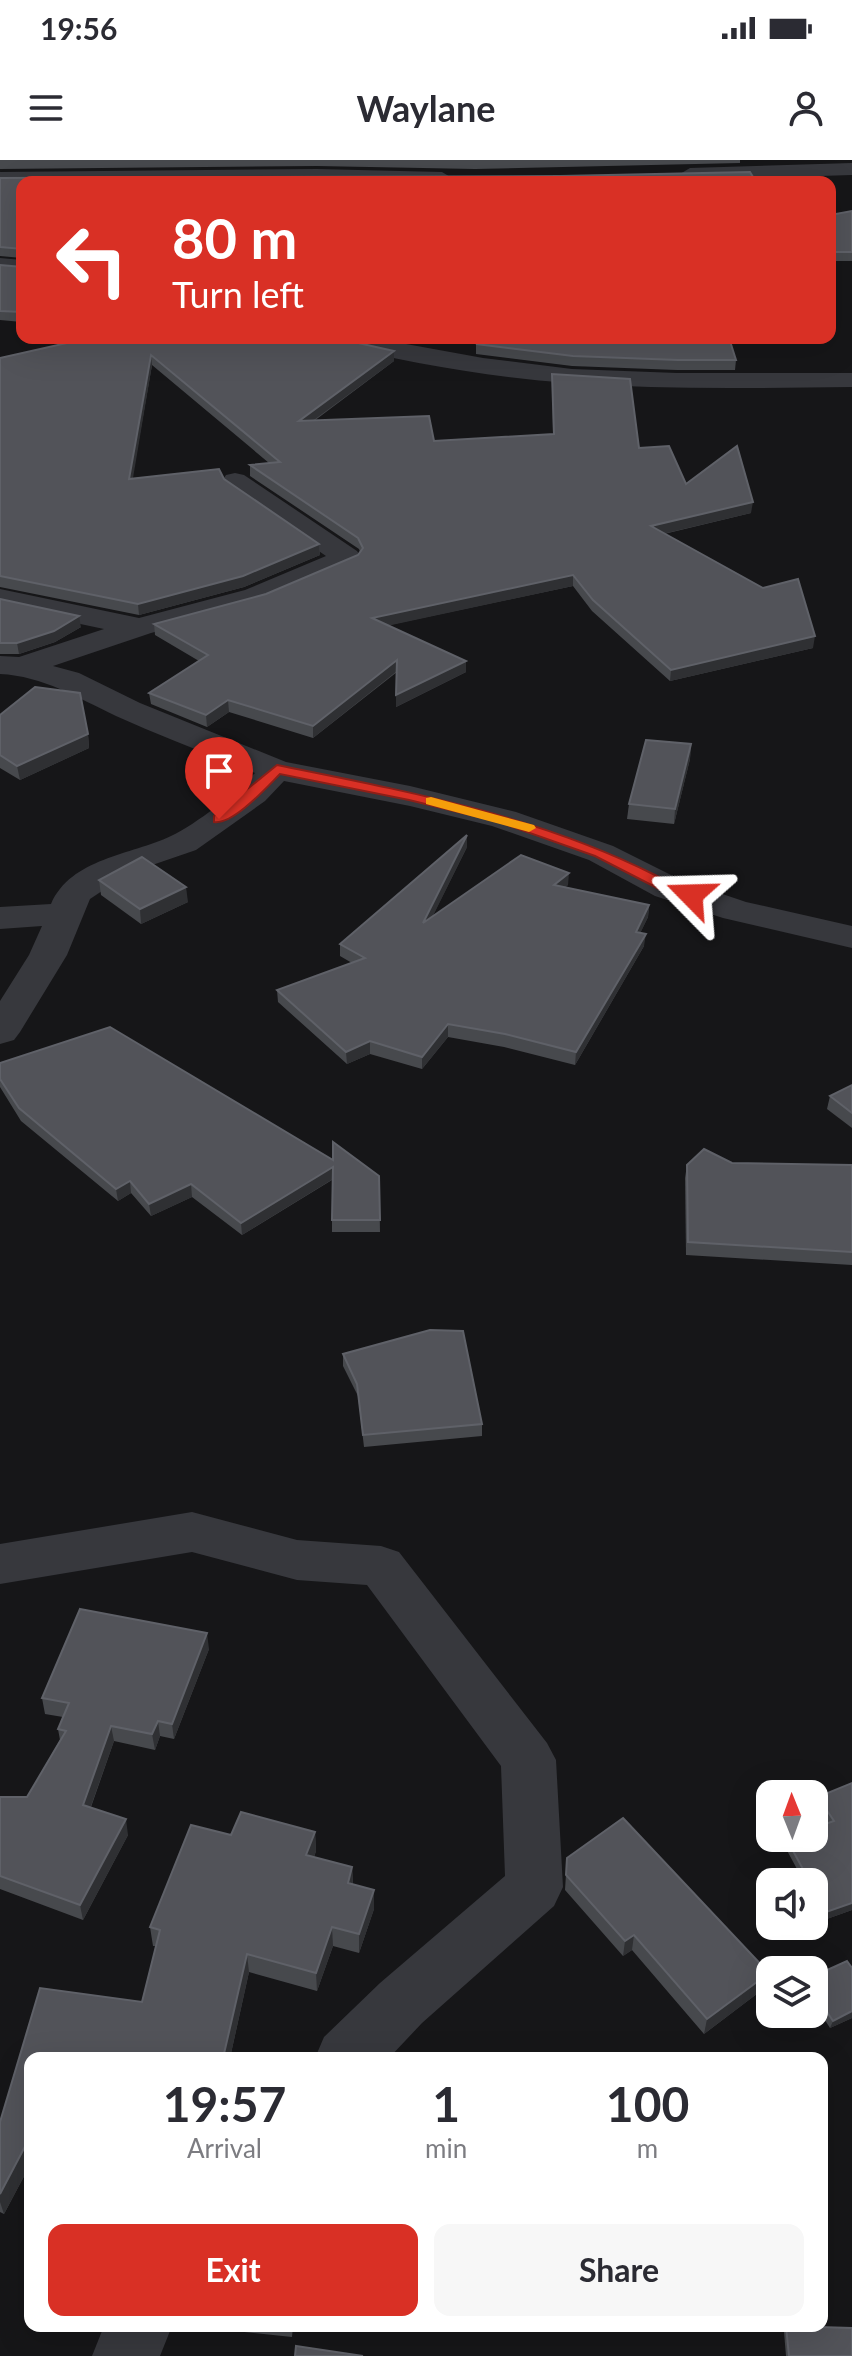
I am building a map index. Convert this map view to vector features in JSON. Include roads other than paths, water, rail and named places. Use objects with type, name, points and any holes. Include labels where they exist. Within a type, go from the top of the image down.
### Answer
[{"type":"street","points":[[664,175],[852,169]]},
{"type":"street","points":[[211,176],[365,176]]},
{"type":"street","points":[[368,344],[568,376],[649,381],[852,380]]},
{"type":"street","points":[[11,666],[255,596],[347,557],[235,481]]},
{"type":"street","points":[[0,598],[140,627]]},
{"type":"street","points":[[11,666],[68,680],[129,710],[277,770],[410,796],[504,819],[601,853],[668,888],[736,910],[852,937]]},
{"type":"street","points":[[0,1032],[48,955],[74,893],[117,866],[184,843],[253,794],[277,770]]},
{"type":"street","points":[[0,918],[65,914]]},
{"type":"street","points":[[0,1564],[192,1532],[297,1560],[381,1566],[528,1760],[534,1887],[401,2003],[352,2052]]},
{"type":"street","points":[[126,2356],[136,2332]]}]
